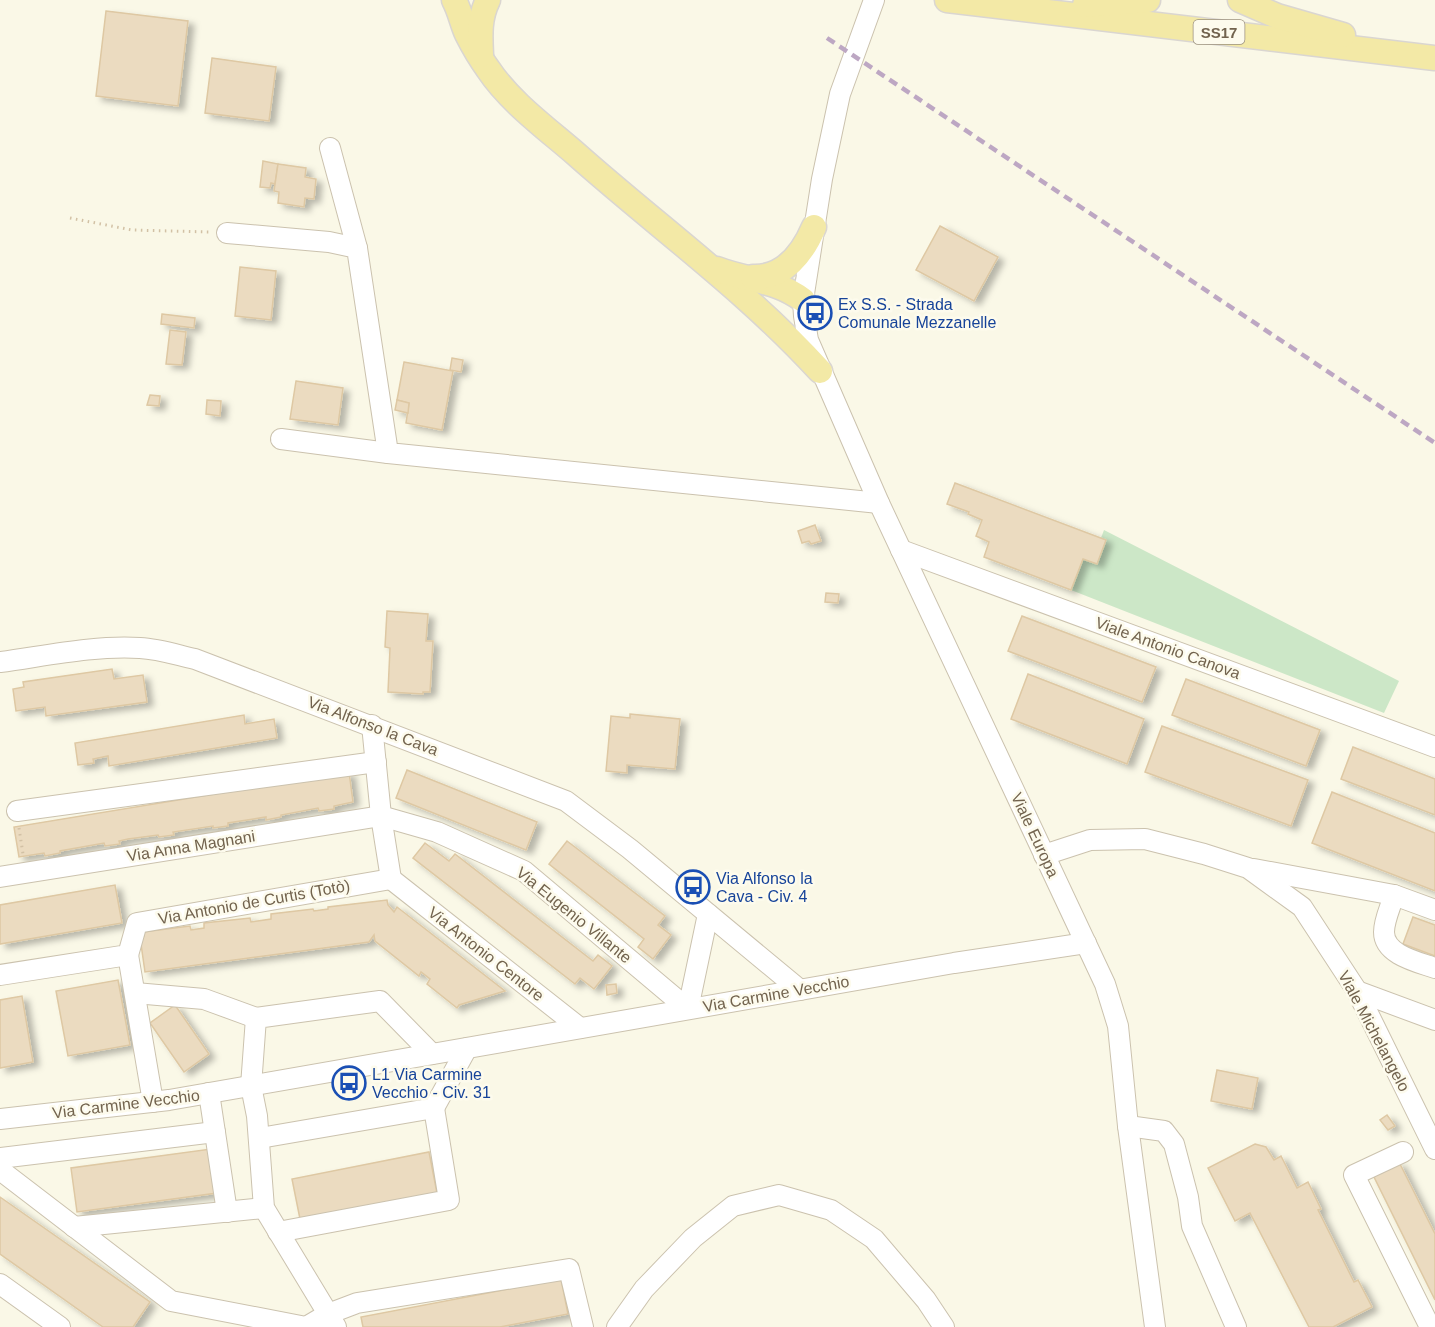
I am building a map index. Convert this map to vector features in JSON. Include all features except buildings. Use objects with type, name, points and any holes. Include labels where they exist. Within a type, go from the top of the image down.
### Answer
[{"type":"main road","points":[[454,0],[466,32],[488,70],[515,101],[633,204],[710,265],[726,272],[749,288],[784,332],[820,371]]},
{"type":"main road","points":[[481,57],[480,26],[488,0]]},
{"type":"main road","name":"SS17","points":[[947,0],[1426,57]]},
{"type":"main road","points":[[1019,8],[1148,0]]},
{"type":"main road","points":[[1240,0],[1277,16],[1426,57]]},
{"type":"main road","points":[[749,288],[791,263],[804,246],[814,227]]},
{"type":"main road","points":[[749,288],[782,287],[804,300]]},
{"type":"street","name":"Viale Europa","points":[[874,0],[840,94],[814,227],[804,300],[808,340],[879,503],[1105,984],[1118,1026],[1128,1126],[1155,1327]]},
{"type":"street","points":[[330,148],[357,248],[388,453]]},
{"type":"street","points":[[227,233],[329,242],[357,248]]},
{"type":"street","points":[[281,440],[879,503]]},
{"type":"street","name":"Viale Antonio Canova","points":[[901,550],[1435,747]]},
{"type":"street","name":"Via Alfonso la Cava","points":[[0,662],[116,647],[150,649],[195,659],[566,801],[800,990]]},
{"type":"street","points":[[372,725],[381,816],[391,879]]},
{"type":"street","name":"Via Alfonso la Cava","points":[[17,811],[376,762]]},
{"type":"street","name":"Via Anna Magnani","points":[[0,877],[381,816]]},
{"type":"street","name":"Via Eugenio Villante","points":[[381,816],[437,832],[524,871],[688,1010]]},
{"type":"street","name":"Viale Michelangelo","points":[[1044,855],[1090,840],[1145,839],[1248,868],[1302,907],[1357,991],[1435,1149]]},
{"type":"street","points":[[1248,868],[1394,895],[1435,910]]},
{"type":"street","name":"Via Antonio de Curtis (Totò)","points":[[128,955],[137,922],[391,879]]},
{"type":"street","name":"Via Antonio Centore","points":[[391,879],[580,1028]]},
{"type":"street","points":[[1394,895],[1384,932],[1388,945],[1399,954],[1435,968]]},
{"type":"street","points":[[688,1010],[708,914]]},
{"type":"street","name":"Via Carmine Vecchio","points":[[0,1119],[153,1102],[209,1093],[954,963],[1086,943]]},
{"type":"street","points":[[0,975],[128,955],[153,1102]]},
{"type":"street","points":[[1357,991],[1435,1020]]},
{"type":"street","points":[[135,993],[204,999],[256,1018],[380,1001],[432,1054]]},
{"type":"street","points":[[256,1018],[251,1086],[260,1138],[264,1208],[332,1321]]},
{"type":"street","points":[[278,1232],[449,1200],[434,1108],[467,1048]]},
{"type":"street","points":[[209,1093],[227,1212]]},
{"type":"street","points":[[260,1138],[434,1108]]},
{"type":"street","points":[[1128,1126],[1164,1131],[1174,1144],[1188,1197],[1192,1226],[1236,1327]]},
{"type":"street","points":[[0,1158],[215,1132]]},
{"type":"street","points":[[1402,1152],[1354,1175],[1430,1327]]},
{"type":"street","points":[[0,1170],[171,1301],[306,1327],[332,1321],[357,1304],[569,1269],[583,1327]]},
{"type":"street","points":[[617,1327],[644,1289],[693,1238],[733,1206],[779,1195],[831,1210],[874,1239],[926,1300],[944,1327]]},
{"type":"street","points":[[74,1227],[264,1208]]},
{"type":"street","points":[[0,1284],[60,1327]]},
{"type":"path","points":[[70,218],[132,230],[227,233]]},
{"type":"path","points":[[17,811],[26,872]]},
{"type":"green space","points":[[1104,530],[1399,681],[1384,713],[1071,590],[1083,559],[1101,538]]},
{"type":"railway","points":[[827,38],[1435,443]]},
{"type":"place","name":"Ex S.S. - Strada Comunale Mezzanelle","points":[[815,313]]},
{"type":"place","name":"Via Alfonso la Cava - Civ. 4","points":[[693,887]]},
{"type":"place","name":"L1 Via Carmine Vecchio - Civ. 31","points":[[349,1083]]}]
